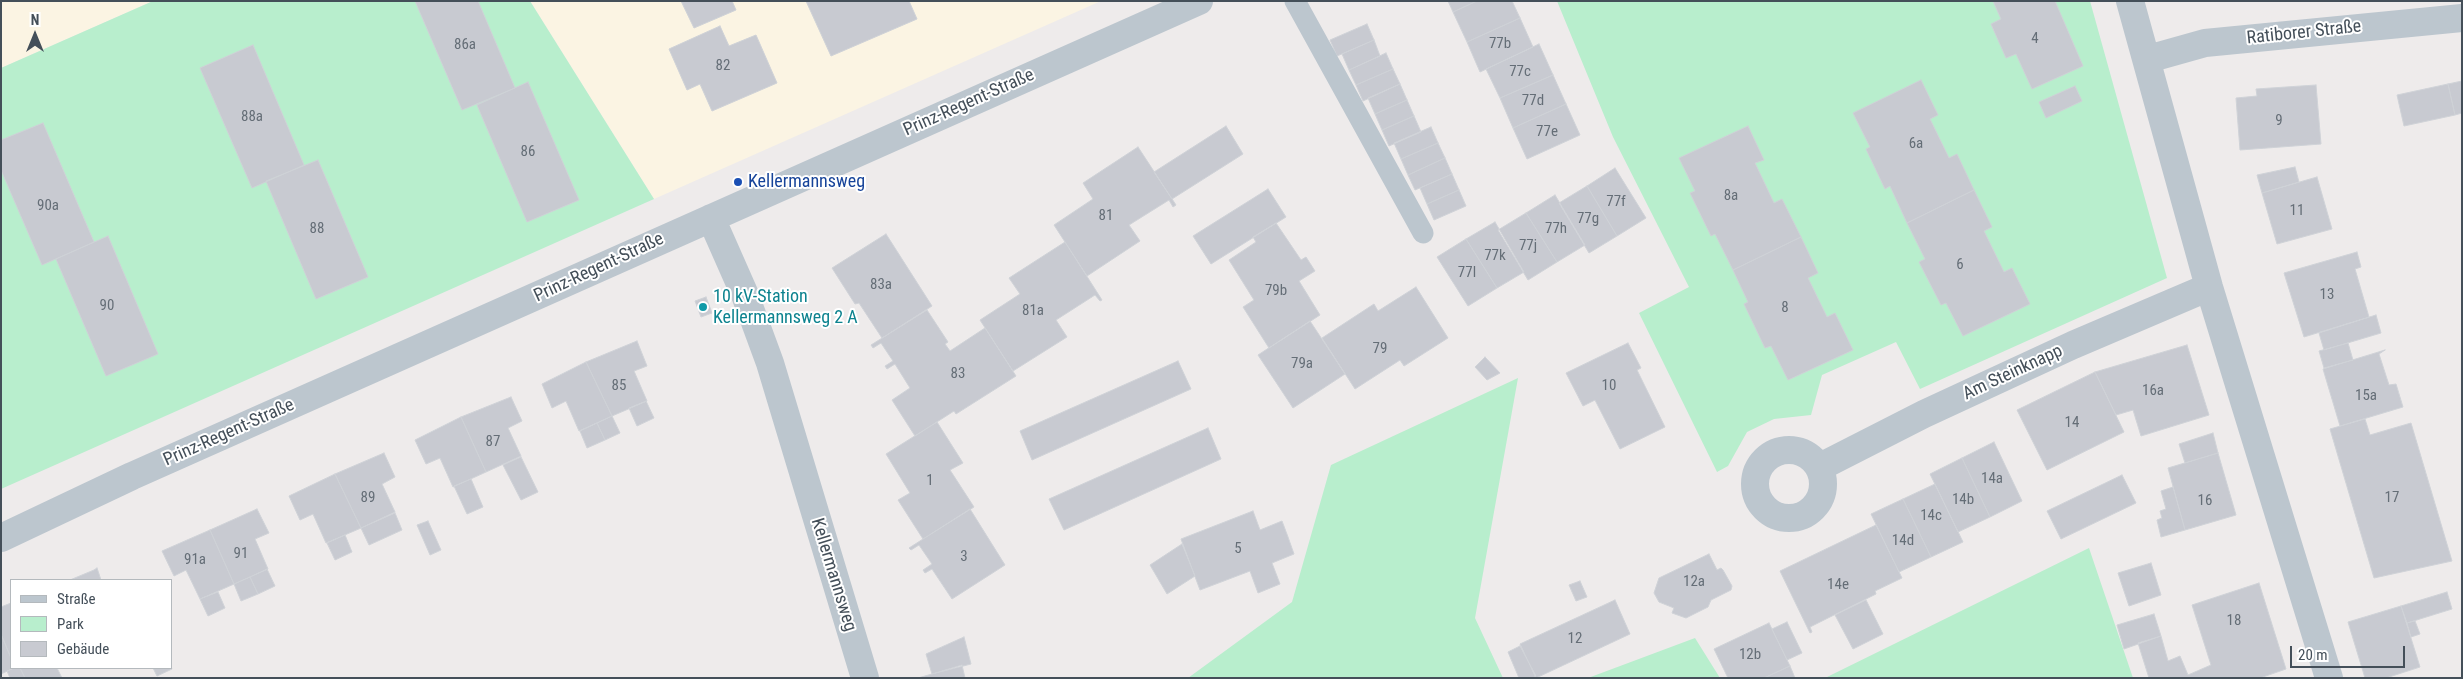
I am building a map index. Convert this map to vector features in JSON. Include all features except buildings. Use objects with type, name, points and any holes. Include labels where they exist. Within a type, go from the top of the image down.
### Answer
[{"type":"street","name":"Prinz-Regent-Straße","points":[[1,538],[140,472],[1199,1]]},
{"type":"street","points":[[2130,1],[2148,60],[2209,287],[2329,678]]},
{"type":"street","name":"Ratiborer Straße","points":[[2148,60],[2205,43],[2462,18]]},
{"type":"street","name":"Kellermannsweg","points":[[711,218],[745,295],[770,363],[865,678]]},
{"type":"street","name":"Am Steinknapp","points":[[1820,466],[1986,386],[2132,319],[2209,287]]},
{"type":"lane","points":[[1295,1],[1423,233]]},
{"type":"shaded area","points":[[1,1],[153,1],[1,68]]},
{"type":"shaded area","points":[[530,1],[1101,1],[654,199]]},
{"type":"green space","points":[[153,1],[530,1],[654,199],[1,489],[1,68]]},
{"type":"green space","points":[[1557,1],[2090,1],[2167,278],[1920,389],[1896,342],[1822,375],[1811,415],[1774,419],[1747,432],[1728,466],[1717,472],[1639,313],[1689,287],[1613,137]]},
{"type":"green space","points":[[1518,378],[1475,618],[1503,678],[1188,678],[1292,602],[1331,465]]},
{"type":"green space","points":[[2089,548],[2133,678],[1825,678]]},
{"type":"green space","points":[[1695,638],[1720,678],[1588,678]]},
{"type":"place","name":"Kellermannsweg","points":[[738,182]]},
{"type":"place","name":"10 kV-Station Kellermannsweg 2 A","points":[[703,307]]}]
